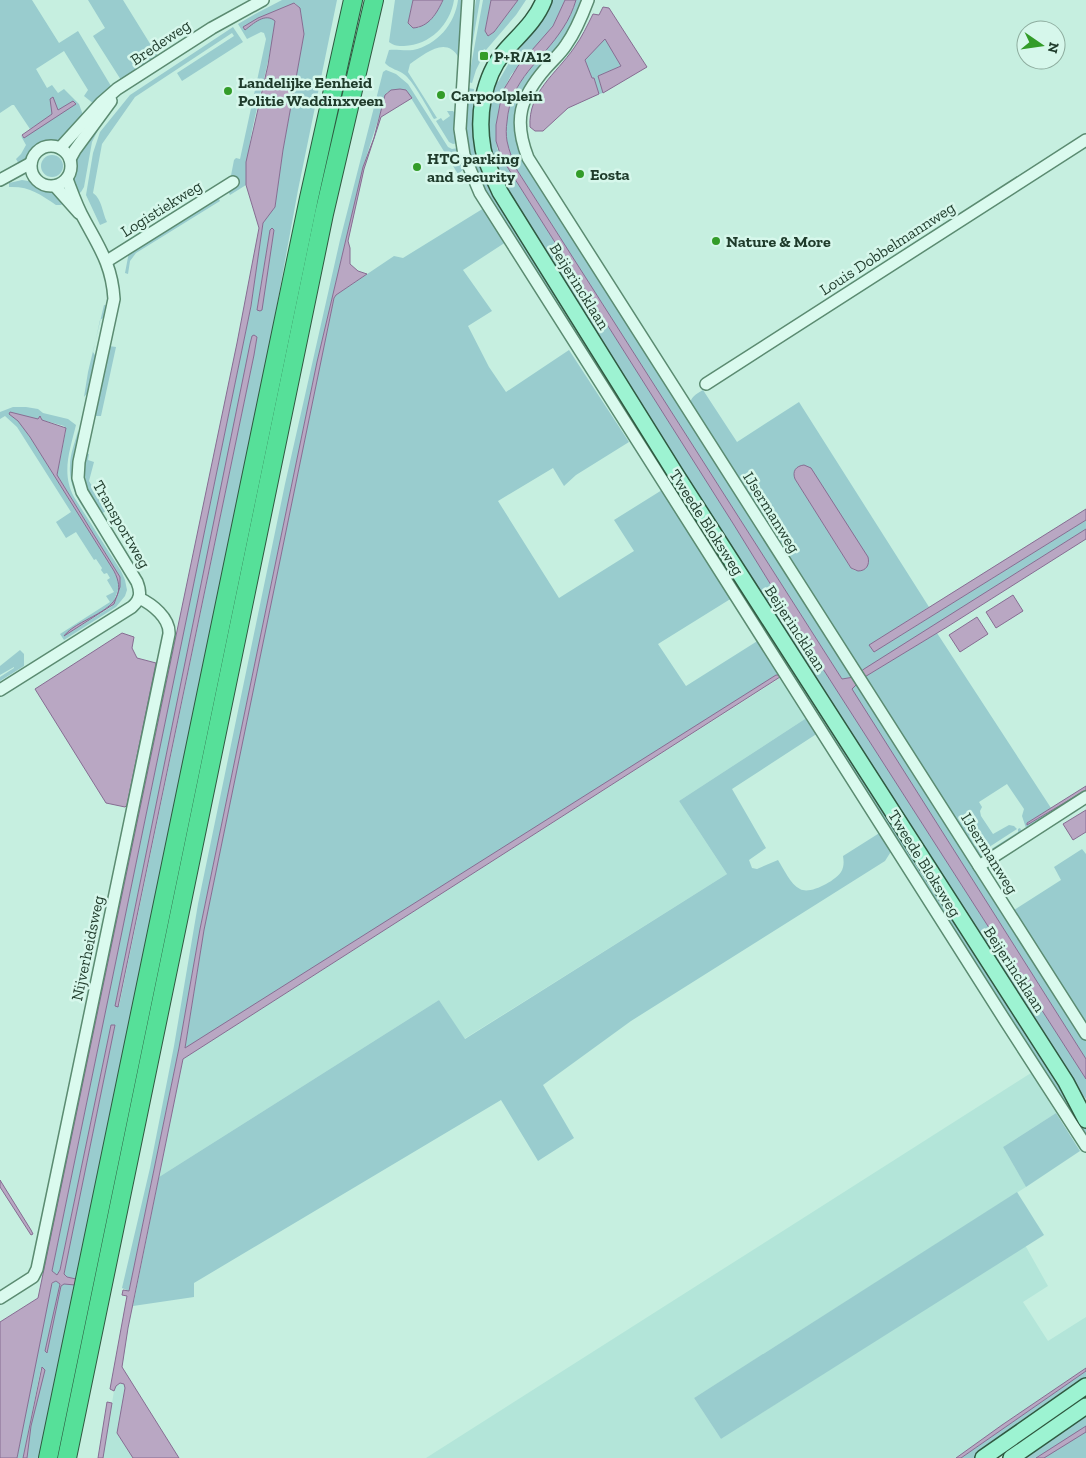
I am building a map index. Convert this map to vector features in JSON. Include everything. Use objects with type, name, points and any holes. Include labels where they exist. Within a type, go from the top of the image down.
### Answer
[{"type":"highway","points":[[48,1458],[308,206],[353,0]]},
{"type":"highway","points":[[67,1458],[324,214],[374,0]]},
{"type":"highway","points":[[78,1458],[96,1314]]},
{"type":"main road","name":"Beijerincklaan","points":[[500,192],[493,186],[478,157],[473,129],[475,104],[480,82],[488,65],[534,0]]},
{"type":"main road","name":"Beijerincklaan","points":[[544,0],[537,15],[504,53],[494,68],[485,90],[481,129],[483,150],[500,192],[677,476],[1066,1082],[1086,1120]]},
{"type":"main road","name":"Beijerincklaan","points":[[1066,1082],[1086,1104]]},
{"type":"main road","points":[[983,1458],[1086,1386]]},
{"type":"main road","points":[[1012,1458],[1086,1406]]},
{"type":"street","name":"Bredeweg","points":[[60,148],[112,92],[196,37],[264,0]]},
{"type":"street","name":"Tweede Bloksweg","points":[[468,0],[460,129],[464,155],[480,193],[1086,1146]]},
{"type":"street","name":"Tweede Bloksweg","points":[[468,16],[472,0]]},
{"type":"street","name":"IJsermanweg","points":[[588,0],[578,25],[566,46],[532,84],[527,93],[520,117],[520,133],[525,152],[1086,1034]]},
{"type":"street","name":"Bredeweg","points":[[70,158],[107,106],[127,83]]},
{"type":"street","name":"Louis Dobbelmannweg","points":[[706,384],[1086,140]]},
{"type":"street","points":[[50,146],[60,148],[70,158],[71,170],[67,179],[55,186],[43,184],[33,175],[31,163],[35,154],[42,148],[50,146]]},
{"type":"street","points":[[0,180],[31,163]]},
{"type":"street","points":[[0,180],[33,175]]},
{"type":"street","name":"Transportweg","points":[[67,179],[83,218],[107,261],[113,286],[113,304],[79,462],[78,478],[82,492],[137,582],[140,589],[140,598]]},
{"type":"street","name":"Logistiekweg","points":[[107,261],[233,182]]},
{"type":"street","name":"Transportweg","points":[[55,186],[83,218]]},
{"type":"street","points":[[0,690],[132,607],[140,598]]},
{"type":"street","name":"Nijverheidsweg","points":[[0,1298],[34,1276],[37,1269],[169,634],[166,622],[157,610],[140,598]]},
{"type":"street","points":[[979,866],[1086,798]]},
{"type":"shaded area","points":[[0,0],[32,0],[59,43],[78,31],[111,86],[102,98],[94,104],[84,96],[88,90],[64,51],[36,69],[47,88],[52,85],[58,93],[64,89],[79,104],[83,115],[61,140],[39,146],[33,151],[29,159],[19,164],[16,159],[26,145],[21,136],[24,138],[73,101],[59,110],[52,107],[52,114],[50,116],[30,129],[14,105],[0,113]]},
{"type":"shaded area","points":[[88,0],[123,0],[157,55],[121,80],[93,36],[105,28]]},
{"type":"shaded area","points":[[282,0],[337,0],[298,190],[268,354],[76,1279],[67,1277],[64,1274],[115,1025],[111,1025],[60,1270],[57,1275],[52,1271],[251,306],[263,223],[275,206],[304,34],[300,8],[295,3],[243,27],[245,29],[267,17],[275,20],[250,144],[246,185],[230,195],[228,191],[234,160],[236,158],[240,159],[266,39],[264,33],[261,32],[247,39],[238,24]],"holes":[[[270,230],[274,231],[261,311],[257,309]],[[252,336],[257,337],[254,355],[119,1006],[115,1006]]]},
{"type":"shaded area","points":[[395,0],[413,0],[408,23],[418,28],[433,16],[443,0],[454,0],[448,18],[430,38],[413,45],[396,46],[389,42]]},
{"type":"shaded area","points":[[413,0],[443,0],[428,22],[413,28],[408,23]]},
{"type":"shaded area","points":[[458,0],[465,0],[459,58],[454,51],[442,47],[429,52],[410,64],[408,72],[437,118],[434,119],[409,79],[403,73],[389,67],[385,63],[389,50],[413,50],[437,38],[449,25]]},
{"type":"shaded area","points":[[476,0],[480,0],[471,52],[472,25]]},
{"type":"shaded area","points":[[483,0],[491,0],[485,31],[488,36],[494,32],[518,0],[526,0],[516,15],[486,50],[484,49],[472,83],[468,82]]},
{"type":"shaded area","points":[[491,0],[518,0],[494,32],[488,36],[485,31]]},
{"type":"shaded area","points":[[551,0],[565,0],[553,26],[511,75],[504,89],[496,125],[497,148],[501,157],[816,658],[1086,1079],[1086,1099],[1072,1082],[608,353],[494,169],[484,121],[495,81],[498,82],[513,56],[515,57],[519,53],[518,51],[540,21]]},
{"type":"shaded area","points":[[565,0],[576,0],[569,18],[555,40],[520,82],[509,107],[506,136],[514,163],[842,679],[854,677],[1086,529],[1086,539],[863,678],[852,689],[1086,1059],[1086,1079],[816,658],[501,157],[496,141],[496,125],[504,89],[518,66],[553,26]]},
{"type":"shaded area","points":[[576,0],[582,0],[572,24],[516,108],[515,131],[520,152],[530,171],[854,677],[842,679],[514,163],[506,132],[514,94],[528,71],[563,28]]},
{"type":"shaded area","points":[[294,3],[300,8],[304,34],[283,150],[275,207],[263,223],[251,306],[52,1271],[57,1275],[60,1270],[111,1025],[115,1025],[64,1274],[67,1277],[76,1279],[75,1285],[64,1284],[61,1286],[47,1353],[45,1351],[60,1284],[56,1281],[52,1283],[17,1458],[0,1458],[0,1322],[38,1298],[237,343],[259,228],[246,185],[246,162],[268,65],[275,21],[263,18],[245,30],[243,27],[258,18]]},
{"type":"shaded area","points":[[603,7],[609,8],[647,67],[603,93],[598,76],[621,66],[605,39],[585,60],[599,94],[568,108],[543,131],[535,131],[530,127],[531,115],[538,93],[577,44],[593,14],[599,15]]},
{"type":"shaded area","points":[[233,27],[243,42],[182,81],[177,73],[234,36],[232,33],[135,97],[102,144],[93,193],[100,202],[107,222],[100,225],[86,195],[93,153],[100,132],[130,95]]},
{"type":"shaded area","points":[[605,38],[621,66],[598,76],[603,93],[599,94],[585,60]]},
{"type":"shaded area","points":[[386,70],[396,74],[408,84],[448,147],[452,149],[458,148],[465,168],[458,174],[406,90],[387,92],[363,167],[317,362],[200,929],[179,1048],[129,1291],[122,1288],[150,1168],[174,1046],[198,904],[285,484],[340,240],[383,72]]},
{"type":"shaded area","points":[[467,88],[474,89],[474,139],[479,162],[490,186],[798,669],[1086,1129],[1086,1141],[479,181],[469,155],[464,124]]},
{"type":"shaded area","points":[[391,90],[406,90],[412,98],[381,117],[364,169],[348,241],[350,264],[358,271],[367,274],[334,298],[204,930],[185,1048],[776,675],[780,677],[183,1059],[128,1328],[122,1367],[179,1458],[133,1458],[117,1433],[125,1388],[124,1384],[120,1383],[114,1391],[110,1389],[127,1296],[122,1295],[123,1290],[129,1291],[179,1048],[200,929],[317,362],[363,167],[374,138],[385,95]]},
{"type":"shaded area","points":[[53,97],[58,110],[73,101],[76,104],[24,138],[22,135],[52,114],[50,99]]},
{"type":"shaded area","points":[[447,111],[453,111],[456,114],[458,143],[453,144],[449,142],[436,121],[441,118],[443,121],[450,116]]},
{"type":"shaded area","points":[[98,124],[100,126],[92,142],[84,187],[76,195],[73,174],[75,166],[82,149]]},
{"type":"shaded area","points":[[48,155],[56,155],[63,162],[63,170],[56,177],[48,177],[41,170],[41,162]]},
{"type":"shaded area","points":[[22,180],[45,188],[65,202],[61,205],[56,205],[28,189],[9,187],[9,183]]},
{"type":"shaded area","points":[[218,197],[220,201],[136,253],[130,261],[128,274],[125,273],[129,252]]},
{"type":"shaded area","points":[[484,208],[506,242],[463,270],[492,311],[468,326],[489,367],[506,392],[569,350],[629,442],[576,475],[564,486],[553,468],[498,501],[559,598],[634,551],[614,520],[662,490],[732,598],[658,644],[686,686],[759,640],[781,672],[185,1049],[204,930],[334,298],[394,256],[403,258]]},
{"type":"shaded area","points":[[272,228],[274,230],[262,310],[260,311],[257,310],[270,230]]},
{"type":"shaded area","points":[[104,305],[108,306],[106,316],[100,320]]},
{"type":"shaded area","points":[[254,335],[257,337],[254,355],[118,1007],[115,1006],[250,344]]},
{"type":"shaded area","points":[[95,341],[93,352],[97,358],[90,390],[84,397],[88,372]]},
{"type":"shaded area","points":[[109,346],[116,347],[101,416],[94,416]]},
{"type":"shaded area","points":[[703,390],[737,442],[799,402],[929,607],[870,645],[874,652],[1086,520],[1086,529],[860,673],[690,406],[692,398]],"holes":[[[794,472],[856,571],[851,568],[795,479]]]},
{"type":"shaded area","points":[[13,407],[38,409],[43,413],[68,419],[76,425],[69,452],[67,470],[70,488],[125,580],[127,590],[125,596],[116,607],[64,640],[60,634],[110,602],[106,596],[114,592],[107,580],[110,578],[107,573],[104,574],[96,559],[94,560],[76,532],[66,538],[56,522],[71,512],[17,427],[5,416],[0,419],[0,412]],"holes":[[[10,412],[38,419],[41,417],[42,420],[64,426],[66,430],[57,475],[120,577],[120,585],[116,600],[111,607],[64,636],[113,604],[119,587],[118,578],[30,437],[18,421],[9,414]]]},
{"type":"shaded area","points":[[10,412],[38,419],[40,416],[42,420],[66,428],[57,475],[120,577],[120,587],[117,594],[119,584],[114,571],[30,437],[18,421],[9,414]]},
{"type":"shaded area","points":[[78,431],[79,440],[74,463],[100,533],[79,501],[70,475],[70,462]]},
{"type":"shaded area","points":[[86,453],[89,454],[88,460],[94,462],[89,481],[106,511],[101,514],[92,499],[85,478]]},
{"type":"shaded area","points":[[804,465],[811,468],[868,557],[868,565],[865,569],[858,571],[851,568],[795,479],[795,469]]},
{"type":"shaded area","points":[[1086,509],[1086,520],[874,652],[869,645]]},
{"type":"shaded area","points":[[1013,595],[1023,611],[996,628],[986,612]]},
{"type":"shaded area","points":[[117,596],[114,604],[64,636],[72,629],[103,611],[112,604]]},
{"type":"shaded area","points":[[977,617],[988,634],[960,652],[949,635]]},
{"type":"shaded area","points":[[122,633],[134,637],[132,648],[137,658],[156,663],[127,805],[125,807],[106,803],[35,689]]},
{"type":"shaded area","points":[[937,633],[1051,808],[1027,823],[1027,825],[1069,800],[1071,804],[1027,831],[1022,816],[1024,809],[1007,784],[979,802],[982,807],[980,811],[981,816],[993,834],[1009,825],[1017,829],[983,851],[985,853],[1018,832],[1020,828],[1022,832],[984,858],[977,856],[863,678]]},
{"type":"shaded area","points":[[20,650],[24,654],[24,666],[0,681],[0,677],[14,667],[0,675],[0,666]]},
{"type":"shaded area","points":[[783,676],[808,717],[679,801],[727,874],[464,1039],[439,1000],[159,1177],[183,1059]]},
{"type":"shaded area","points":[[858,683],[1086,1041],[1086,1059],[853,691],[852,687]]},
{"type":"shaded area","points":[[808,717],[818,733],[732,789],[766,848],[749,860],[752,868],[757,869],[778,860],[796,887],[810,890],[822,886],[838,876],[844,864],[843,856],[881,832],[892,850],[885,861],[631,1021],[543,1085],[574,1138],[538,1161],[501,1100],[194,1283],[194,1297],[133,1306],[159,1177],[439,1000],[465,1039],[727,874],[679,801]]},
{"type":"shaded area","points":[[1086,786],[1086,790],[1027,825],[1027,823]]},
{"type":"shaded area","points":[[1086,810],[1086,832],[1073,840],[1063,824]]},
{"type":"shaded area","points":[[1082,849],[1086,854],[1086,1030],[1011,912],[1061,880],[1054,867]]},
{"type":"shaded area","points":[[1031,1073],[1056,1113],[1003,1147],[1026,1187],[694,1398],[721,1439],[1025,1245],[1048,1286],[1023,1302],[1048,1341],[1086,1317],[1086,1368],[956,1458],[426,1458]]},
{"type":"shaded area","points":[[1056,1113],[1080,1151],[1026,1187],[1003,1147]]},
{"type":"shaded area","points":[[0,1180],[33,1234],[31,1235],[0,1187]]},
{"type":"shaded area","points":[[1017,1192],[1044,1235],[721,1439],[694,1398]]},
{"type":"shaded area","points":[[54,1282],[60,1284],[45,1351],[47,1353],[61,1286],[63,1283],[75,1285],[39,1458],[27,1458],[31,1426],[44,1368],[41,1368],[23,1458],[17,1458],[50,1287]]},
{"type":"shaded area","points":[[42,1367],[45,1370],[31,1426],[27,1458],[23,1458]]},
{"type":"shaded area","points":[[1086,1368],[1086,1371],[961,1458],[956,1458],[1002,1425]]},
{"type":"shaded area","points":[[1086,1371],[1086,1384],[979,1458],[961,1458]]},
{"type":"shaded area","points":[[120,1383],[124,1384],[125,1388],[117,1433],[133,1458],[103,1458],[114,1391]]},
{"type":"shaded area","points":[[107,1402],[112,1403],[103,1458],[98,1458]]},
{"type":"shaded area","points":[[1086,1414],[1086,1458],[1014,1458]]},
{"type":"shaded area","points":[[1086,1426],[1086,1432],[1044,1458],[1036,1458]]},
{"type":"place","name":"P+R/A12","points":[[484,56]]},
{"type":"place","name":"Landelijke Eenheid Politie Waddinxveen","points":[[228,91]]},
{"type":"place","name":"Carpoolplein","points":[[441,95]]},
{"type":"place","name":"HTC parking and security","points":[[417,167]]},
{"type":"place","name":"Eosta","points":[[580,174]]},
{"type":"place","name":"Nature & More","points":[[716,241]]}]
